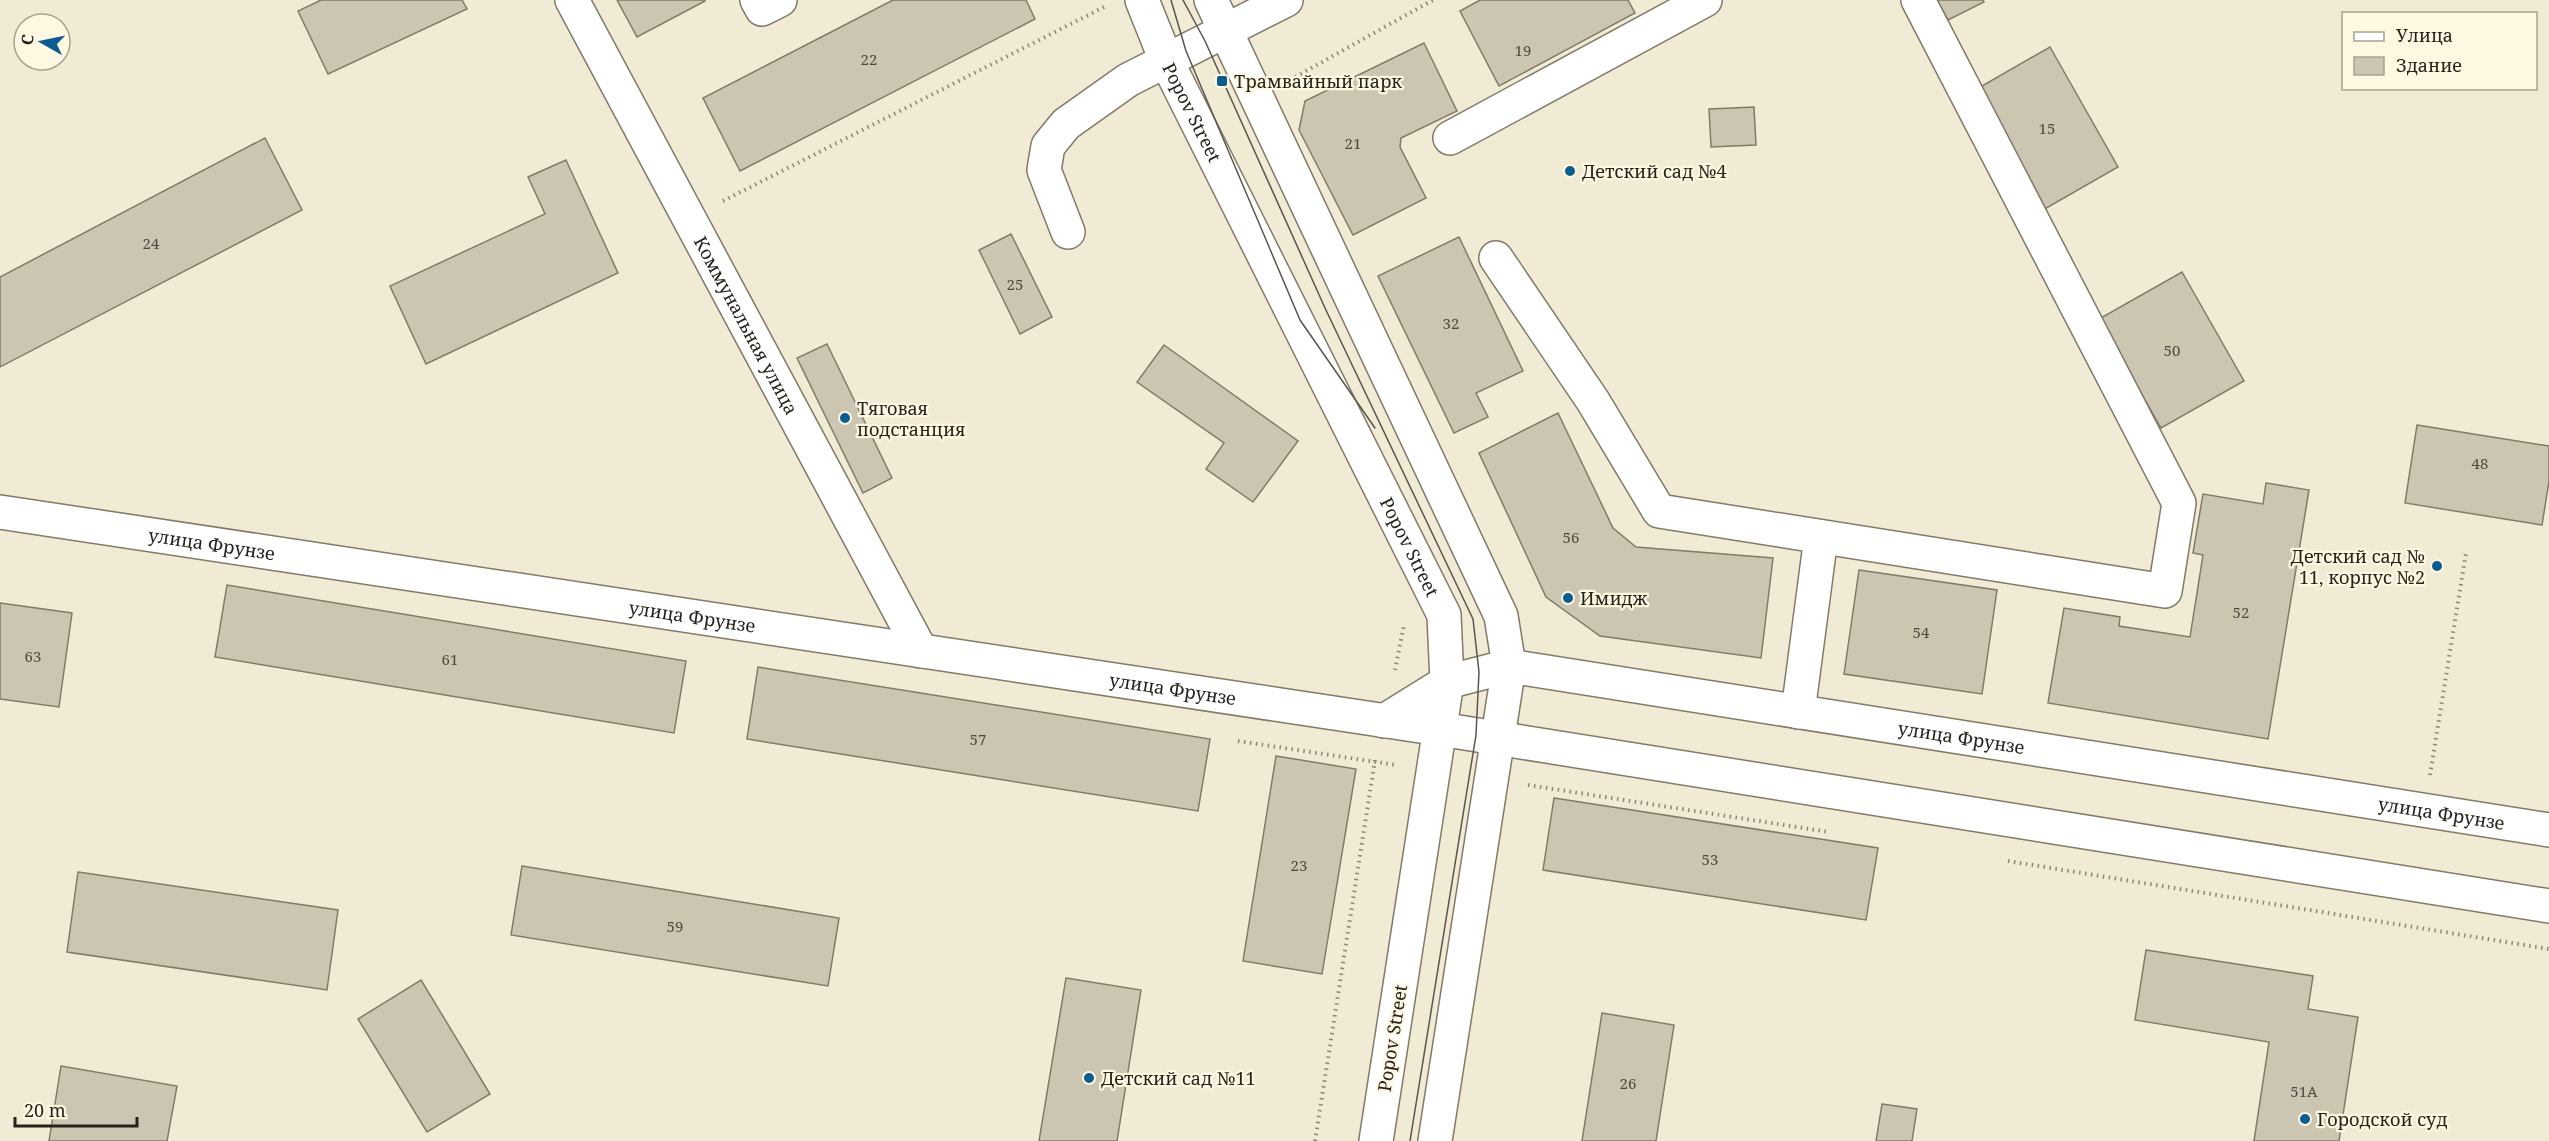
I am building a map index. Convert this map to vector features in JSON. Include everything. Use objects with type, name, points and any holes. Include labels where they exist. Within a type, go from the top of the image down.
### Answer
[{"type":"street","name":"Коммунальная улица","points":[[572,0],[921,651]]},
{"type":"street","points":[[757,0],[762,9],[780,0]]},
{"type":"street","name":"Popov Street","points":[[1142,0],[1167,60],[1444,615],[1447,682],[1376,1141]]},
{"type":"street","points":[[1211,0],[1224,32],[1502,616],[1509,666],[1435,1141]]},
{"type":"street","points":[[1068,232],[1044,170],[1048,146],[1066,124],[1128,80],[1286,0]]},
{"type":"street","points":[[1450,138],[1705,0]]},
{"type":"street","points":[[1496,258],[1593,400],[1659,511],[2165,591],[2178,503],[1918,0]]},
{"type":"street","name":"улица Фрунзе","points":[[0,512],[1440,729],[2549,906]]},
{"type":"street","points":[[1798,712],[1821,537]]},
{"type":"street","name":"улица Фрунзе","points":[[1384,721],[1447,682],[1509,666],[2549,830]]},
{"type":"path","points":[[1283,83],[1433,0]]},
{"type":"path","points":[[719,203],[1107,5]]},
{"type":"path","points":[[2429,781],[2466,553]]},
{"type":"path","points":[[1238,741],[1433,771]]},
{"type":"path","points":[[1315,1141],[1375,762]]},
{"type":"path","points":[[1491,780],[1832,833]]},
{"type":"path","points":[[1997,859],[2549,949]]},
{"type":"building","points":[[321,0],[462,0],[467,9],[328,74],[298,11]]},
{"type":"building","points":[[617,0],[704,0],[705,1],[637,37]]},
{"type":"building","points":[[893,0],[1026,0],[1035,19],[740,171],[703,98]]},
{"type":"building","points":[[1480,0],[1628,0],[1635,13],[1499,86],[1460,11]]},
{"type":"building","points":[[1937,0],[1983,0],[1984,2],[1948,20]]},
{"type":"building","points":[[1424,43],[1457,111],[1401,138],[1400,147],[1426,198],[1353,235],[1299,130],[1305,101]]},
{"type":"building","points":[[2050,47],[2118,167],[2043,210],[1975,90]]},
{"type":"building","points":[[1754,107],[1756,145],[1711,147],[1709,109]]},
{"type":"building","points":[[265,138],[302,210],[0,367],[0,277]]},
{"type":"building","points":[[566,160],[618,273],[426,364],[390,286],[545,214],[528,177]]},
{"type":"building","points":[[1011,234],[1052,317],[1020,334],[979,250]]},
{"type":"building","points":[[1459,237],[1523,371],[1476,393],[1488,417],[1454,433],[1378,276]]},
{"type":"building","points":[[2182,272],[2244,381],[2161,428],[2099,319]]},
{"type":"building","name":"Тяговая подстанция","points":[[827,344],[892,478],[863,493],[797,358]]},
{"type":"building","points":[[1164,345],[1298,441],[1253,502],[1206,469],[1224,443],[1137,382]]},
{"type":"building","points":[[1558,413],[1613,528],[1636,547],[1773,558],[1761,658],[1600,636],[1546,597],[1479,453]]},
{"type":"building","points":[[2417,425],[2549,446],[2549,481],[2542,525],[2405,503]]},
{"type":"building","points":[[2266,483],[2309,490],[2268,739],[2048,703],[2064,608],[2120,617],[2119,626],[2190,637],[2203,555],[2193,553],[2203,494],[2263,504]]},
{"type":"building","points":[[1859,570],[1997,590],[1982,694],[1844,674]]},
{"type":"building","points":[[227,585],[686,661],[674,733],[215,657]]},
{"type":"building","points":[[0,603],[72,613],[59,707],[0,699]]},
{"type":"building","points":[[758,667],[1210,739],[1198,811],[747,739]]},
{"type":"building","points":[[1276,756],[1356,769],[1322,974],[1243,961]]},
{"type":"building","points":[[1554,798],[1878,848],[1866,920],[1543,870]]},
{"type":"building","points":[[522,866],[839,918],[828,986],[511,935]]},
{"type":"building","points":[[78,872],[338,910],[327,990],[67,952]]},
{"type":"building","points":[[2146,950],[2313,976],[2308,1009],[2358,1017],[2339,1141],[2254,1141],[2269,1042],[2135,1020]]},
{"type":"building","points":[[1066,978],[1141,990],[1117,1141],[1039,1141]]},
{"type":"building","points":[[421,980],[490,1094],[427,1132],[358,1019]]},
{"type":"building","points":[[1602,1013],[1674,1025],[1656,1141],[1582,1141]]},
{"type":"building","points":[[61,1066],[177,1086],[167,1141],[49,1141]]},
{"type":"building","points":[[1882,1104],[1917,1109],[1912,1141],[1876,1141]]},
{"type":"tram line","points":[[1171,0],[1186,51],[1300,320],[1375,428]]},
{"type":"tram line","points":[[1183,0],[1205,41],[1325,308],[1473,619],[1479,672],[1476,735],[1410,1141]]},
{"type":"place","name":"Трамвайный парк","points":[[1222,81]]},
{"type":"place","name":"Детский сад №4","points":[[1570,171]]},
{"type":"place","name":"Тяговая подстанция","points":[[845,418]]},
{"type":"place","name":"Детский сад № 11, корпус №2","points":[[2437,566]]},
{"type":"place","name":"Имидж","points":[[1568,598]]},
{"type":"place","name":"Детский сад №11","points":[[1089,1078]]},
{"type":"place","name":"Городской суд","points":[[2305,1119]]}]
